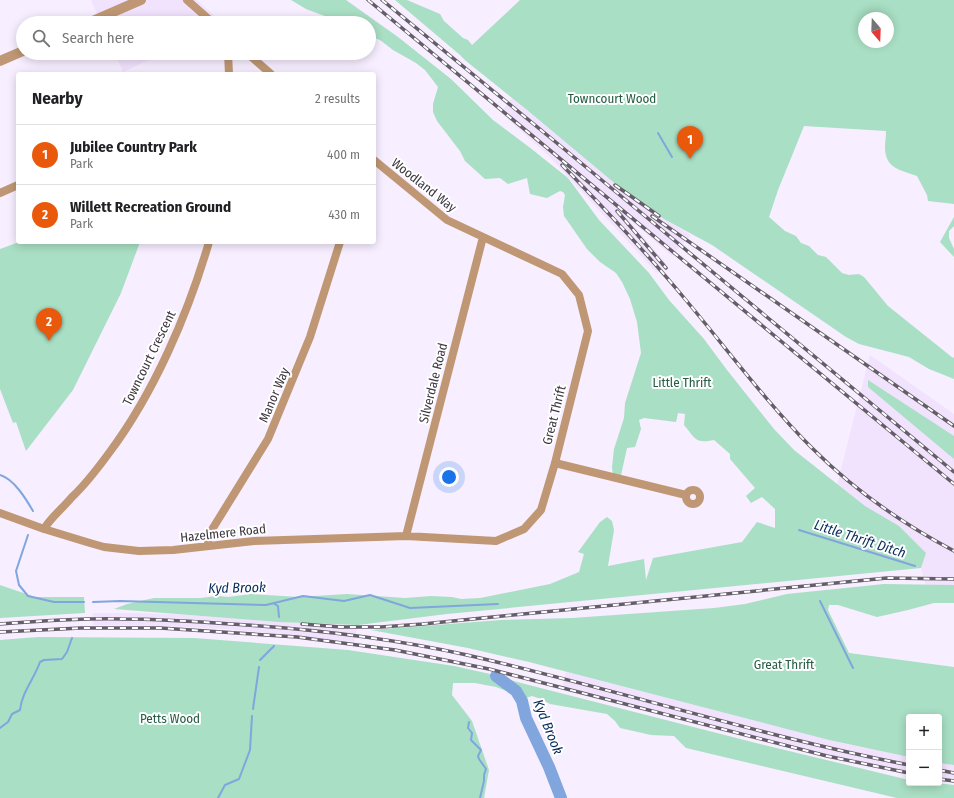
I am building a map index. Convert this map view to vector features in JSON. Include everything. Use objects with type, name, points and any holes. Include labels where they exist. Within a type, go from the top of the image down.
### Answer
[{"type":"street","points":[[104,16],[141,0]]},
{"type":"street","points":[[187,0],[205,16]]},
{"type":"street","points":[[0,62],[16,54]]},
{"type":"street","points":[[228,60],[229,72]]},
{"type":"street","points":[[255,60],[270,72]]},
{"type":"street","name":"Woodland Way","points":[[376,162],[447,220],[483,237]]},
{"type":"street","points":[[0,193],[16,186]]},
{"type":"street","name":"Great Thrift","points":[[406,536],[496,541],[524,529],[541,510],[555,464],[588,331],[579,295],[562,274],[483,237]]},
{"type":"street","name":"Silverdale Road","points":[[406,536],[483,237]]},
{"type":"street","name":"Towncourt Crescent","points":[[44,529],[48,522],[74,496],[97,469],[136,413],[171,345],[190,299],[208,244]]},
{"type":"street","name":"Manor Way","points":[[208,546],[208,536],[268,439],[310,338],[339,244]]},
{"type":"street","points":[[555,464],[686,495]]},
{"type":"street","name":"Hazelmere Road","points":[[0,513],[44,529],[90,543],[139,551],[173,550],[254,541],[406,536]]},
{"type":"shaded area","points":[[91,0],[197,0],[214,16],[98,16]]},
{"type":"shaded area","points":[[118,60],[148,60],[123,72]]},
{"type":"shaded area","points":[[512,98],[618,186],[664,219],[691,235],[672,256],[623,214],[666,263],[657,273],[549,156],[501,113]]},
{"type":"shaded area","points":[[870,355],[954,414],[954,588],[926,587],[921,568],[926,553],[837,485]]},
{"type":"shaded area","points":[[93,613],[189,615],[278,622],[358,625],[354,642],[227,629],[93,625]]},
{"type":"shaded area","points":[[566,672],[841,743],[906,756],[906,774],[824,757],[562,689]]},
{"type":"shaded area","points":[[942,763],[954,765],[954,782],[942,780]]},
{"type":"green space","points":[[291,0],[346,0],[368,16],[325,16],[306,9]]},
{"type":"green space","name":"Towncourt Wood","points":[[395,0],[407,0],[440,14],[444,21],[472,45],[520,0],[954,0],[954,204],[928,201],[927,195],[917,176],[895,168],[891,164],[886,154],[886,131],[804,126],[778,190],[769,217],[785,231],[796,236],[801,243],[809,246],[818,255],[826,257],[842,273],[849,275],[859,274],[864,277],[888,306],[953,358],[954,357],[954,379],[929,369],[909,357],[859,344],[846,337],[712,245],[664,219],[618,186],[466,61]]},
{"type":"green space","name":"Little Thrift","points":[[376,21],[451,79],[493,120],[568,178],[599,220],[649,273],[669,300],[704,339],[774,429],[794,450],[865,506],[899,526],[926,553],[921,568],[447,614],[358,625],[278,622],[114,609],[127,604],[154,598],[228,597],[251,594],[299,597],[347,594],[405,598],[431,596],[461,599],[480,598],[550,584],[579,572],[584,554],[578,552],[600,522],[607,517],[612,521],[614,530],[608,566],[644,559],[646,580],[653,558],[742,542],[757,522],[775,528],[775,509],[762,497],[751,503],[746,496],[755,488],[730,459],[730,454],[714,440],[699,441],[696,439],[684,425],[685,414],[678,413],[676,422],[644,418],[639,420],[641,429],[635,447],[627,448],[621,475],[613,475],[612,467],[614,449],[624,418],[625,403],[641,353],[637,322],[630,299],[622,282],[616,273],[600,262],[587,249],[564,216],[563,207],[565,195],[563,192],[560,191],[547,198],[530,194],[527,178],[508,184],[500,178],[485,179],[465,161],[460,151],[437,121],[433,112],[433,104],[438,87],[425,70],[376,39]]},
{"type":"green space","points":[[954,217],[954,226],[949,231],[949,238],[954,249],[954,257],[940,242]]},
{"type":"green space","points":[[16,243],[139,244],[121,293],[73,390],[26,451],[16,422],[13,423],[0,389],[0,249]]},
{"type":"green space","points":[[868,380],[954,436],[954,459],[868,387]]},
{"type":"green space","points":[[884,584],[954,585],[954,603],[934,603],[877,617],[838,605],[829,605],[828,610],[849,653],[954,667],[954,765],[942,763],[942,714],[906,714],[906,756],[829,740],[529,662],[468,648],[371,630],[501,620],[572,618],[714,608],[745,604],[787,594]]},
{"type":"green space","points":[[0,585],[35,597],[84,597],[85,613],[0,618]]},
{"type":"green space","name":"Petts Wood","points":[[38,637],[194,638],[348,650],[454,666],[756,743],[906,779],[906,786],[942,786],[942,784],[954,785],[954,798],[897,798],[686,748],[674,736],[651,735],[620,728],[607,714],[550,704],[532,696],[526,698],[496,687],[475,683],[453,683],[452,695],[472,721],[489,770],[484,798],[0,798],[0,640]]},
{"type":"waterway","points":[[658,133],[672,157]]},
{"type":"waterway","name":"Kyd Brook","points":[[0,475],[15,485],[33,511]]},
{"type":"waterway","name":"Little Thrift Ditch","points":[[799,530],[915,566]]},
{"type":"waterway","name":"Kyd Brook","points":[[28,535],[16,571],[19,585],[28,596],[54,602],[84,602]]},
{"type":"waterway","name":"Kyd Brook","points":[[93,602],[120,601],[266,605],[303,596],[344,601],[370,595],[410,608],[498,604]]},
{"type":"waterway","points":[[820,601],[853,668]]},
{"type":"waterway","points":[[273,603],[278,606],[279,617]]},
{"type":"waterway","points":[[0,728],[8,722],[12,714],[20,710],[23,697],[40,662],[44,660],[62,659],[67,652],[72,638]]},
{"type":"waterway","points":[[260,660],[274,646]]},
{"type":"waterway","points":[[253,709],[259,667]]},
{"type":"waterway","name":"Kyd Brook","points":[[496,676],[516,691],[522,701],[526,718],[549,767],[561,798]]},
{"type":"waterway","name":"Kyd Brook","points":[[504,688],[505,683]]},
{"type":"waterway","points":[[218,798],[225,785],[239,779],[250,750],[252,716]]},
{"type":"waterway","points":[[469,722],[468,728],[472,733],[471,740],[481,750],[478,756],[486,769],[480,798]]},
{"type":"railway","points":[[368,0],[954,484]]},
{"type":"railway","points":[[382,0],[954,472]]},
{"type":"railway","points":[[562,165],[655,264],[763,394],[812,448],[844,478],[879,505],[935,541],[954,551]]},
{"type":"railway","points":[[615,185],[659,216]]},
{"type":"railway","points":[[617,211],[666,268]]},
{"type":"railway","points":[[652,216],[954,426]]},
{"type":"railway","points":[[302,624],[340,627],[381,627],[887,578],[954,579]]},
{"type":"railway","points":[[0,624],[91,619],[168,620],[301,630],[385,640],[440,649],[522,668],[798,740],[906,764]]},
{"type":"railway","points":[[0,632],[81,628],[160,628],[297,637],[395,650],[489,669],[827,756],[906,772]]},
{"type":"railway","points":[[942,771],[954,773]]},
{"type":"railway","points":[[942,779],[954,781]]},
{"type":"place","name":"Jubilee Country Park","points":[[690,159]]},
{"type":"place","name":"Willett Recreation Ground","points":[[49,341]]}]
